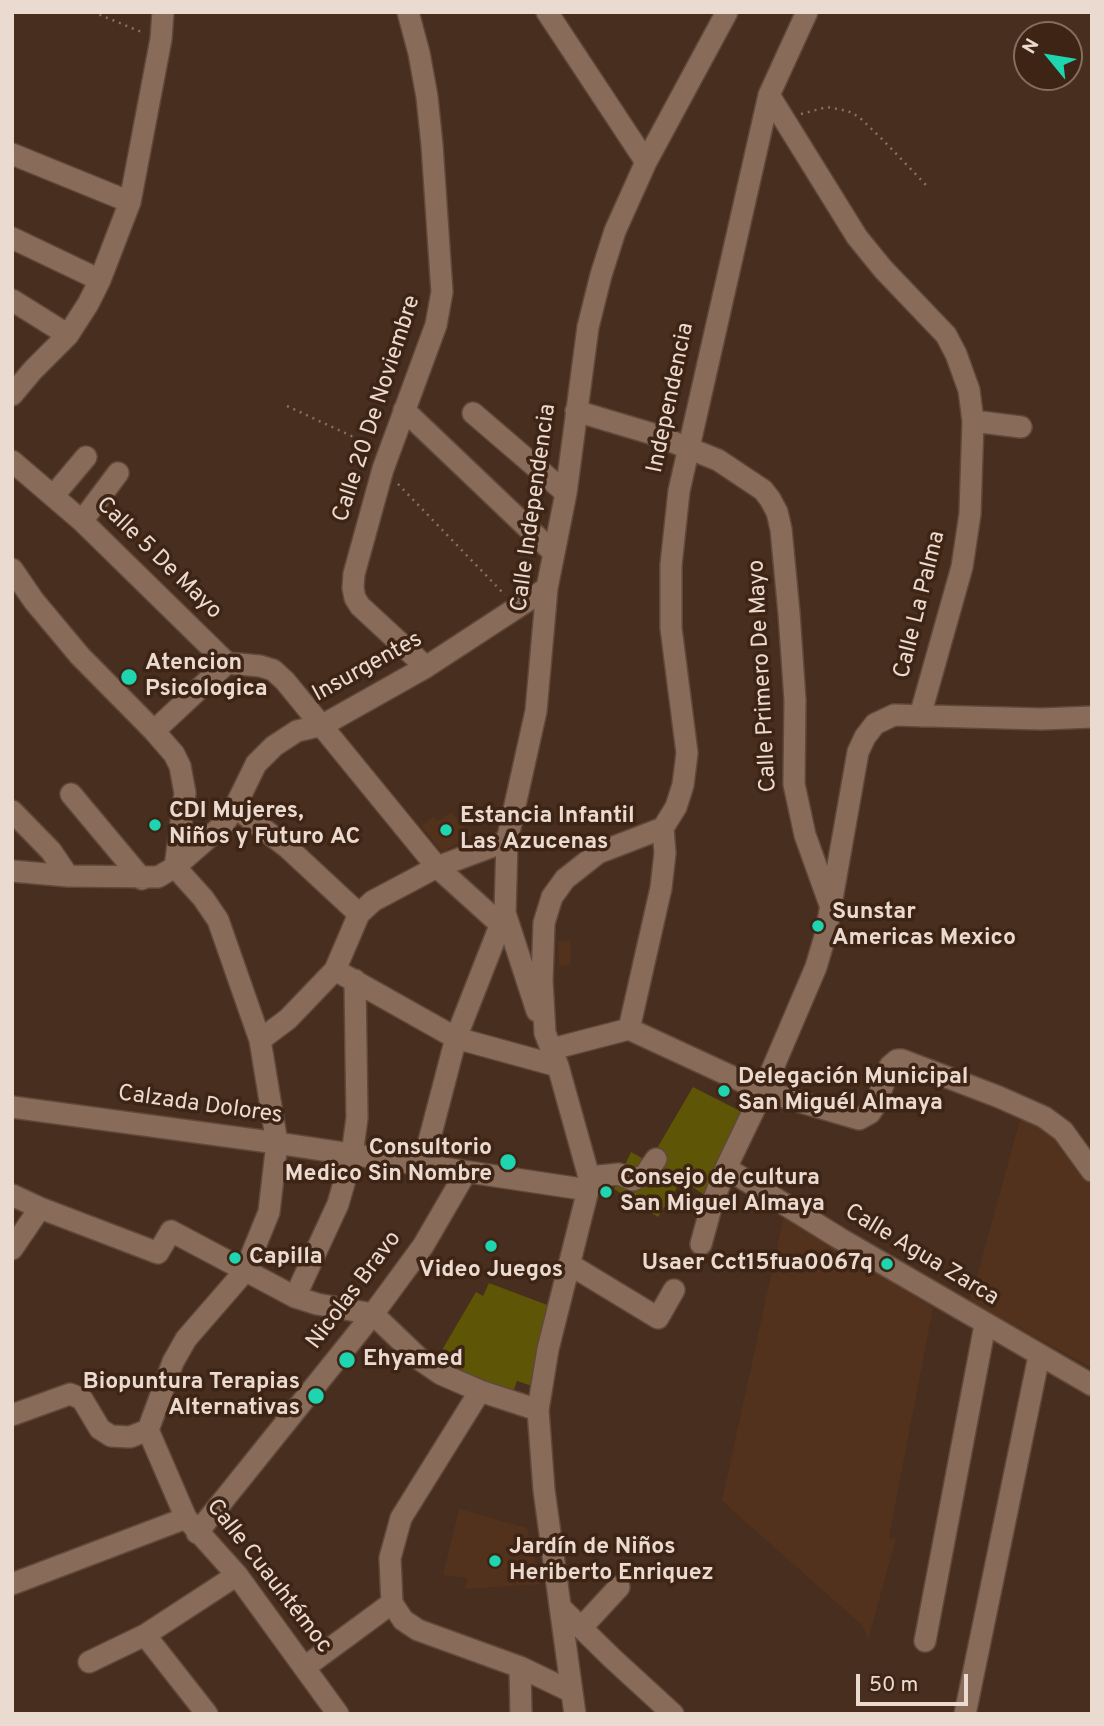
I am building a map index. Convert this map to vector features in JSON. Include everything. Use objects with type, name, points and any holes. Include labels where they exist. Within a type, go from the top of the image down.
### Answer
[{"type":"street","points":[[12,395],[68,335],[100,280],[130,202],[161,39],[163,12]]},
{"type":"street","name":"Calle 20 De Noviembre","points":[[408,12],[419,52],[432,145],[442,292],[436,325],[386,461],[354,574],[355,598],[360,606],[426,667]]},
{"type":"street","points":[[547,12],[646,162]]},
{"type":"street","name":"Calle Independencia","points":[[552,1049],[503,919],[507,841],[536,712],[547,588],[566,494],[588,327],[615,231],[646,162],[727,12]]},
{"type":"street","name":"Independencia","points":[[663,828],[676,807],[683,785],[687,754],[671,628],[671,565],[679,491],[769,95],[800,15]]},
{"type":"street","name":"Calle La Palma","points":[[701,1244],[726,1168],[763,1091],[816,967],[826,933],[858,752],[864,737],[875,724],[894,715],[920,716],[962,567],[970,514],[973,421],[969,390],[956,354],[946,335],[883,269],[857,237],[769,95]]},
{"type":"street","points":[[12,154],[130,202]]},
{"type":"street","points":[[12,238],[100,280]]},
{"type":"street","points":[[12,300],[68,335]]},
{"type":"street","points":[[404,410],[553,552]]},
{"type":"street","name":"Calle Primero De Mayo","points":[[576,411],[653,434],[718,460],[763,490],[776,512],[784,559],[795,700],[794,784],[805,835],[830,904]]},
{"type":"street","points":[[473,413],[566,494]]},
{"type":"street","points":[[973,421],[1021,427]]},
{"type":"street","points":[[54,495],[86,457]]},
{"type":"street","name":"Calle 5 De Mayo","points":[[12,461],[82,521],[227,663]]},
{"type":"street","points":[[82,521],[118,473]]},
{"type":"street","points":[[12,569],[34,601],[80,656],[174,754],[184,781],[185,793],[175,867],[203,898],[218,920],[260,1040],[277,1143],[269,1212],[245,1271],[186,1339],[173,1362],[148,1430],[130,1437],[111,1436],[100,1429],[82,1399],[70,1394],[12,1415]]},
{"type":"street","name":"Insurgentes","points":[[175,867],[212,835],[235,807],[256,764],[274,746],[296,731],[323,724],[426,667],[547,588]]},
{"type":"street","points":[[153,731],[227,663],[273,670],[323,724],[437,867],[503,919],[456,1038],[423,1164]]},
{"type":"street","points":[[920,716],[1042,719],[1092,717]]},
{"type":"street","points":[[71,794],[142,878]]},
{"type":"street","points":[[235,807],[288,848],[359,914]]},
{"type":"street","points":[[12,811],[51,851],[68,876]]},
{"type":"street","points":[[575,1714],[544,1490],[538,1410],[548,1349],[589,1183],[552,1049],[542,949],[544,923],[552,897],[565,879],[598,853],[663,828],[665,853],[661,888],[629,1029]]},
{"type":"street","points":[[260,1040],[288,1019],[335,970],[359,914],[373,901],[437,867],[507,841]]},
{"type":"street","points":[[12,871],[142,878],[159,877],[175,867]]},
{"type":"street","points":[[335,970],[456,1038],[552,1049],[629,1029],[763,1091],[859,1119],[870,1113],[876,1104],[890,1066],[897,1060],[902,1060],[1044,1117],[1063,1130],[1092,1171]]},
{"type":"street","points":[[295,1297],[338,1204],[352,1155],[357,1118],[355,980]]},
{"type":"street","name":"Calzada Dolores","points":[[12,1107],[466,1172],[589,1183],[619,1174],[632,1180],[645,1175],[656,1159]]},
{"type":"street","name":"Calle Agua Zarca","points":[[726,1168],[985,1325],[1092,1385]]},
{"type":"street","name":"Nicolas Bravo","points":[[192,1525],[373,1314],[423,1246],[466,1172]]},
{"type":"street","points":[[12,1195],[158,1253],[171,1231],[295,1297],[317,1304],[373,1314],[422,1362],[441,1374],[480,1391],[538,1410]]},
{"type":"street","points":[[12,1249],[40,1208]]},
{"type":"street","points":[[569,1264],[658,1318],[674,1290]]},
{"type":"street","points":[[925,1641],[985,1325]]},
{"type":"street","points":[[965,1714],[1039,1356]]},
{"type":"street","points":[[480,1391],[401,1518],[390,1558],[392,1604],[403,1620],[418,1630],[520,1667],[572,1692]]},
{"type":"street","name":"Calle Cuauhtémoc","points":[[148,1430],[192,1525],[237,1575],[338,1714]]},
{"type":"street","points":[[12,1584],[192,1525]]},
{"type":"street","points":[[89,1662],[145,1635],[237,1575]]},
{"type":"street","points":[[581,1628],[619,1587]]},
{"type":"street","points":[[305,1667],[392,1604]]},
{"type":"street","points":[[560,1606],[673,1714]]},
{"type":"street","points":[[145,1635],[207,1714]]},
{"type":"street","points":[[520,1667],[521,1714]]},
{"type":"path","points":[[93,12],[161,39]]},
{"type":"path","points":[[784,119],[827,107],[848,111],[859,117],[926,185]]},
{"type":"path","points":[[287,406],[386,461],[516,607]]},
{"type":"shaded area","name":"Estancia Infantil Las Azucenas","points":[[451,813],[472,834],[442,852],[421,826],[433,817],[437,821]]},
{"type":"shaded area","points":[[570,941],[571,964],[559,966],[558,942]]},
{"type":"shaded area","points":[[693,1087],[746,1114],[703,1194],[682,1180],[658,1217],[614,1189],[631,1152],[649,1162]]},
{"type":"shaded area","points":[[1021,1117],[1048,1129],[1071,1153],[1092,1186],[1092,1368],[970,1301]]},
{"type":"shaded area","points":[[784,1215],[933,1308],[889,1537],[896,1539],[868,1640],[863,1626],[722,1501]]},
{"type":"shaded area","points":[[489,1283],[550,1306],[532,1386],[517,1381],[512,1395],[435,1362],[476,1292],[483,1296]]},
{"type":"shaded area","points":[[459,1509],[527,1528],[541,1584],[465,1589],[468,1578],[443,1575]]},
{"type":"place","name":"Atencion Psicologica","points":[[129,677]]},
{"type":"place","name":"CDI Mujeres, Niños y Futuro AC","points":[[155,825]]},
{"type":"place","name":"Estancia Infantil Las Azucenas","points":[[446,830]]},
{"type":"place","name":"Sunstar Americas Mexico","points":[[818,926]]},
{"type":"place","name":"Delegación Municipal San Miguél Almaya","points":[[724,1091]]},
{"type":"place","name":"Consultorio Medico Sin Nombre","points":[[508,1162]]},
{"type":"place","name":"Consejo de cultura San Miguel Almaya","points":[[606,1192]]},
{"type":"place","name":"Video Juegos","points":[[491,1246]]},
{"type":"place","name":"Capilla","points":[[235,1258]]},
{"type":"place","name":"Usaer Cct15fua0067q","points":[[887,1264]]},
{"type":"place","name":"Ehyamed","points":[[347,1360]]},
{"type":"place","name":"Biopuntura Terapias Alternativas","points":[[316,1396]]},
{"type":"place","name":"Jardín de Niños Heriberto Enriquez","points":[[495,1561]]}]
